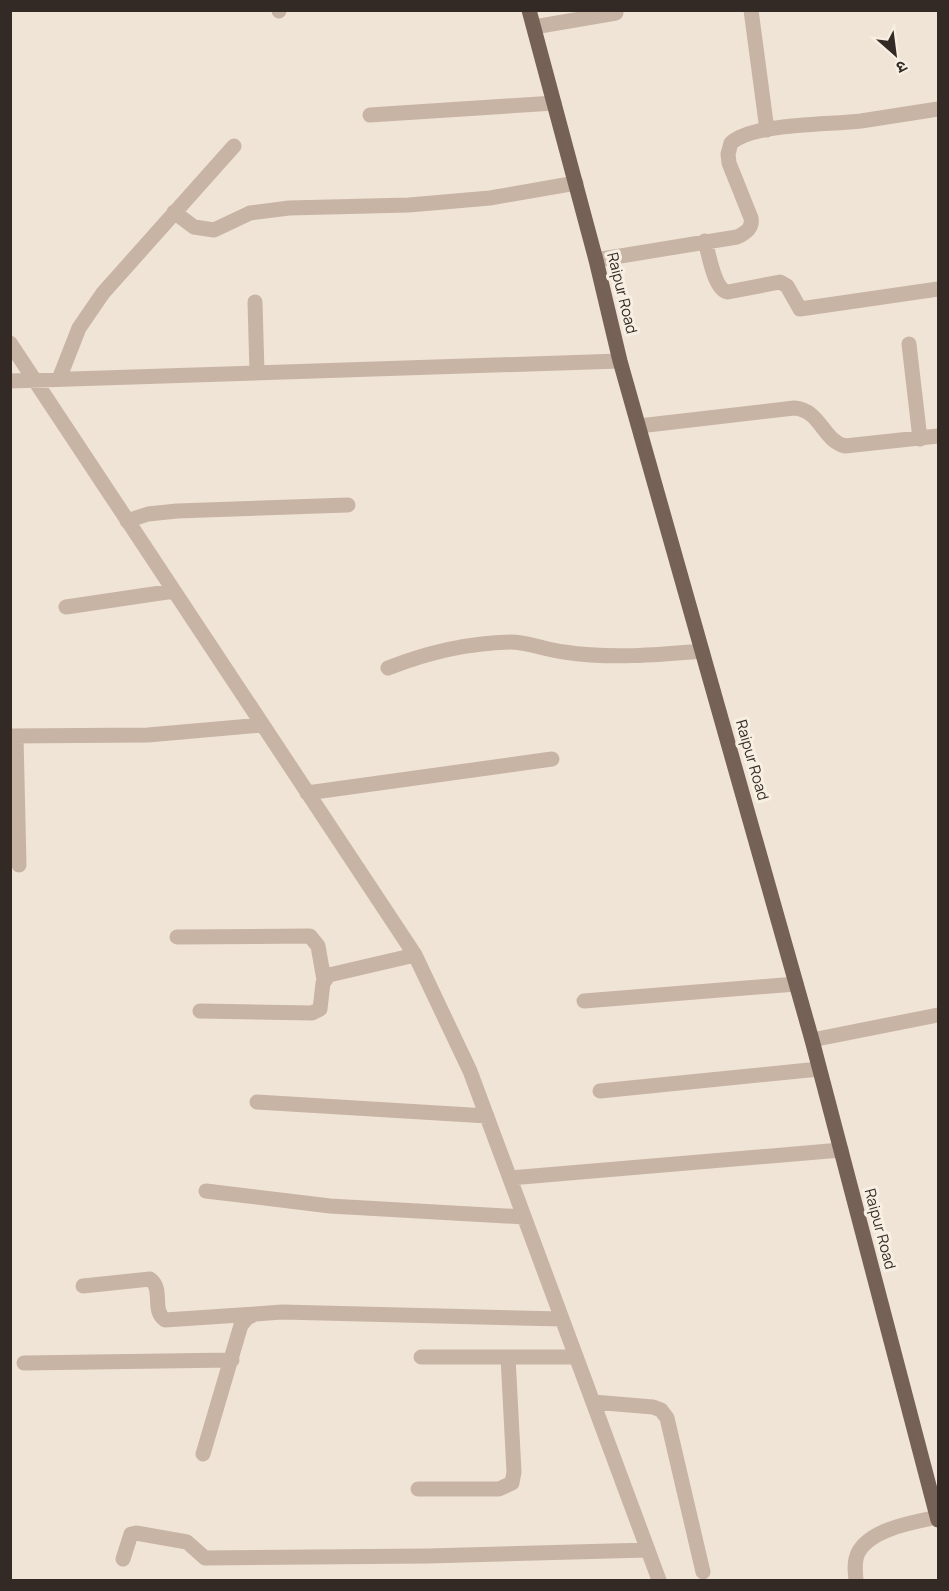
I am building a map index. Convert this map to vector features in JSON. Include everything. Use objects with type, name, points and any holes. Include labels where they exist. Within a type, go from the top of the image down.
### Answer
[{"type":"main road","name":"Raipur Road","points":[[529,10],[596,260],[620,361],[812,1040],[938,1519]]},
{"type":"street","points":[[751,10],[767,130]]},
{"type":"street","points":[[534,27],[616,13]]},
{"type":"street","points":[[370,115],[554,103]]},
{"type":"street","points":[[596,260],[743,235],[750,227],[751,218],[729,163],[729,148],[735,139],[744,134],[861,121],[939,109]]},
{"type":"street","points":[[59,380],[75,337],[87,315],[174,212],[234,146]]},
{"type":"street","points":[[174,212],[194,227],[214,230],[250,213],[290,208],[409,205],[490,198],[576,183]]},
{"type":"street","points":[[705,241],[721,290],[728,292],[780,282],[787,286],[800,309],[939,289]]},
{"type":"street","points":[[255,302],[257,373]]},
{"type":"street","points":[[10,343],[415,955],[470,1071],[659,1581]]},
{"type":"street","points":[[909,344],[920,439]]},
{"type":"street","points":[[10,381],[620,361]]},
{"type":"street","points":[[639,426],[794,408],[811,413],[832,439],[845,446],[939,436]]},
{"type":"street","points":[[127,520],[148,514],[177,511],[348,505]]},
{"type":"street","points":[[66,607],[174,591]]},
{"type":"street","points":[[388,668],[426,654],[508,642],[563,652],[635,657],[702,651]]},
{"type":"street","points":[[19,864],[13,736],[148,735],[262,725]]},
{"type":"street","points":[[308,793],[552,759]]},
{"type":"street","points":[[177,937],[310,936],[318,946],[324,980],[320,1009],[312,1013],[200,1011]]},
{"type":"street","points":[[324,980],[328,975],[335,973],[415,955]]},
{"type":"street","points":[[584,1001],[796,984]]},
{"type":"street","points":[[812,1040],[939,1015]]},
{"type":"street","points":[[600,1090],[819,1069]]},
{"type":"street","points":[[257,1102],[487,1116]]},
{"type":"street","points":[[510,1178],[841,1150]]},
{"type":"street","points":[[206,1191],[330,1206],[524,1217]]},
{"type":"street","points":[[83,1286],[150,1279],[157,1287],[158,1311],[161,1318],[165,1320],[293,1312],[562,1319]]},
{"type":"street","points":[[203,1455],[242,1324],[255,1314]]},
{"type":"street","points":[[421,1357],[576,1357]]},
{"type":"street","points":[[418,1489],[499,1489],[512,1483],[514,1472],[508,1357]]},
{"type":"street","points":[[24,1363],[232,1360]]},
{"type":"street","points":[[593,1402],[653,1407],[661,1410],[667,1418],[703,1572]]},
{"type":"street","points":[[856,1581],[855,1560],[865,1544],[899,1526],[938,1519]]},
{"type":"street","points":[[123,1559],[129,1537],[136,1533],[187,1542],[205,1558],[428,1556],[648,1550]]}]
